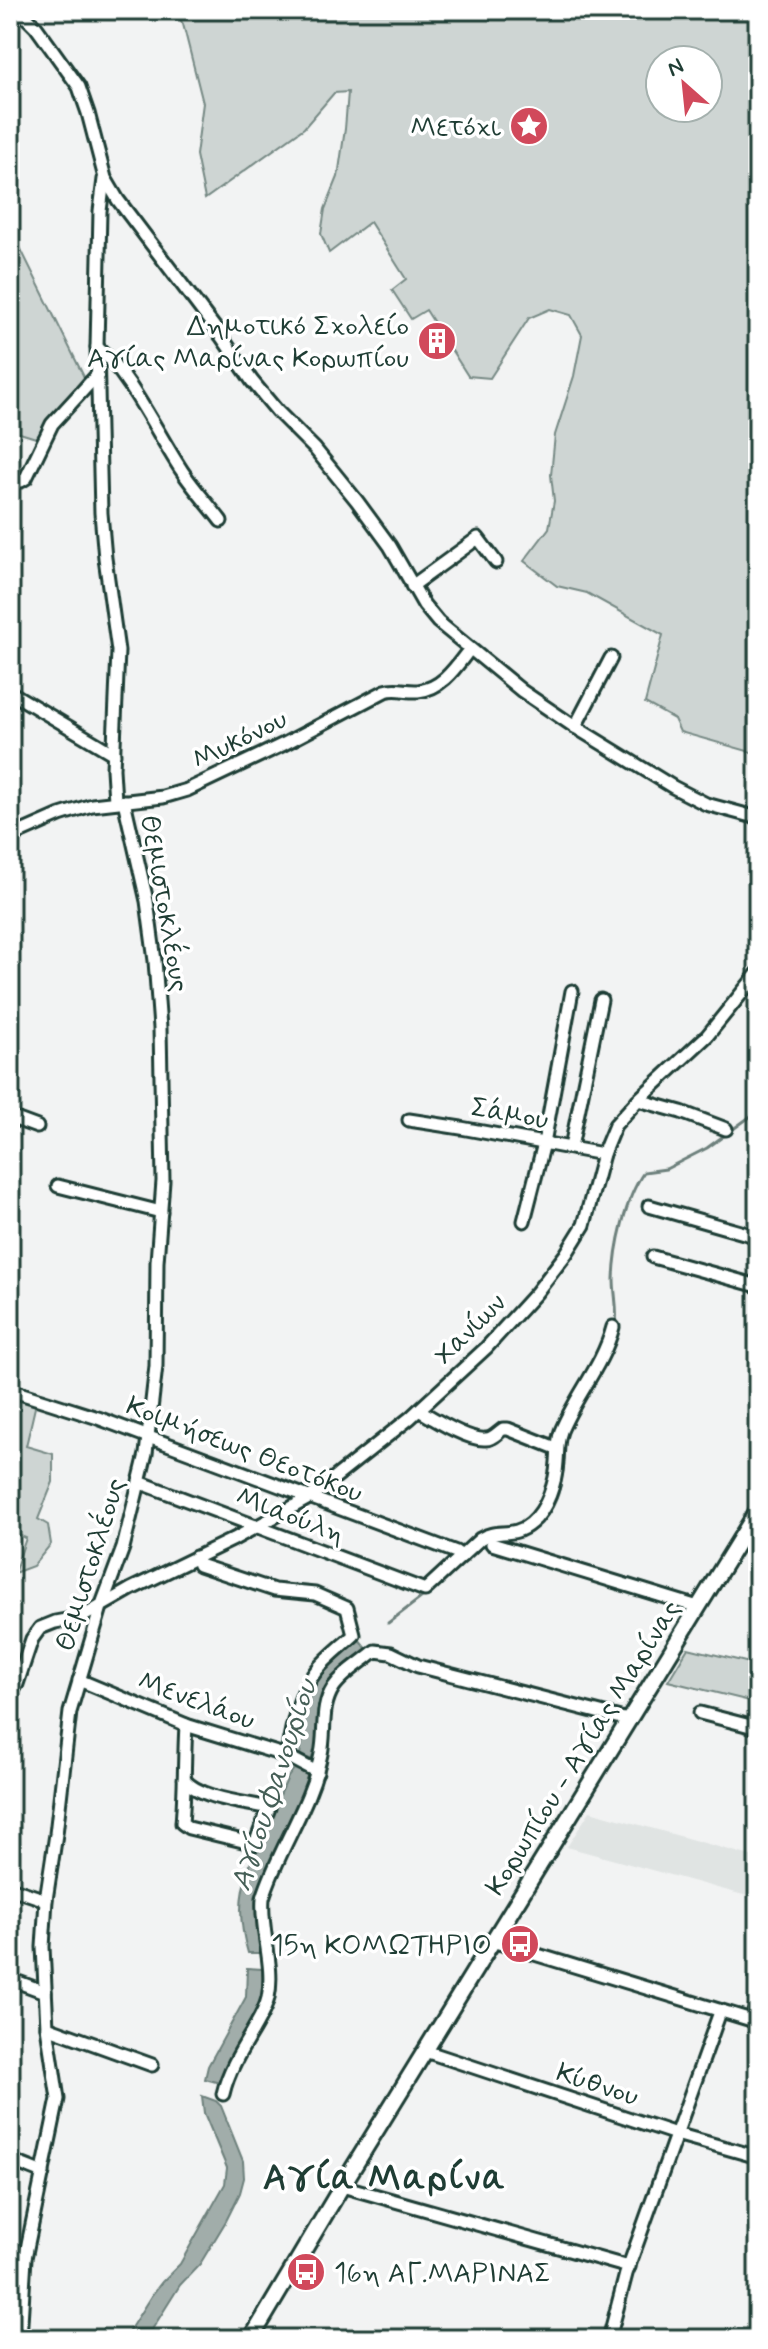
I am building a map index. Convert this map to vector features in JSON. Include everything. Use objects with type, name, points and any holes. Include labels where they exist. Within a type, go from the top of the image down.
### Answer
[{"type":"main road","name":"Κορωπίου - Αγίας Μαρίνας","points":[[252,2339],[342,2186],[758,1510]]},
{"type":"street","points":[[19,10],[36,27],[79,87],[105,178],[134,222],[252,381],[315,449],[357,501],[438,622],[522,691],[575,727],[706,804],[758,818]]},
{"type":"street","name":"Θεμιστοκλέους","points":[[20,2339],[25,2258],[58,2099],[47,2027],[43,1947],[70,1712],[101,1607],[123,1548],[146,1454],[156,1366],[162,1072],[155,961],[143,877],[119,801],[114,754],[118,651],[101,513],[97,375],[100,211],[105,178]]},
{"type":"street","points":[[97,347],[124,379],[184,475],[221,521]]},
{"type":"street","points":[[10,478],[21,481],[26,478],[52,424],[97,375]]},
{"type":"street","points":[[412,586],[478,538],[496,562]]},
{"type":"street","name":"Μυκόνου","points":[[10,837],[92,805],[163,797],[187,790],[392,689],[418,691],[434,687],[450,674],[469,650]]},
{"type":"street","points":[[575,727],[611,658]]},
{"type":"street","points":[[10,692],[114,754]]},
{"type":"street","name":"Χανίων","points":[[10,1695],[17,1684],[32,1639],[40,1628],[82,1617],[309,1498],[419,1410],[486,1348],[519,1314],[566,1254],[584,1225],[603,1154],[615,1125],[707,1036],[758,973]]},
{"type":"street","points":[[524,1221],[544,1143],[572,991]]},
{"type":"street","points":[[571,1147],[601,1000]]},
{"type":"street","points":[[638,1100],[726,1129]]},
{"type":"street","points":[[10,1117],[37,1127]]},
{"type":"street","name":"Σάμου","points":[[409,1120],[603,1154]]},
{"type":"street","points":[[58,1186],[161,1212]]},
{"type":"street","points":[[649,1206],[758,1237]]},
{"type":"street","points":[[653,1257],[758,1286]]},
{"type":"street","points":[[462,1556],[486,1535],[522,1531],[534,1522],[543,1509],[557,1463],[556,1448],[561,1432],[609,1343],[613,1327]]},
{"type":"street","name":"Κοιμήσεως Θεοτόκου","points":[[10,1390],[148,1437],[462,1556]]},
{"type":"street","points":[[419,1410],[481,1439],[508,1429],[556,1448]]},
{"type":"street","name":"Μιαούλη","points":[[139,1482],[425,1590],[462,1556]]},
{"type":"street","points":[[492,1544],[698,1607]]},
{"type":"street","points":[[196,1557],[199,1565],[216,1572],[274,1590],[315,1594],[347,1608],[354,1635],[324,1662],[306,1688],[289,1740],[292,1760]]},
{"type":"street","points":[[223,2094],[226,2078],[268,2000],[268,1947],[263,1898],[314,1770],[324,1740],[327,1700],[340,1679],[375,1651],[391,1653],[418,1666],[628,1720]]},
{"type":"street","name":"Μενελάου","points":[[79,1680],[186,1725],[314,1770]]},
{"type":"street","points":[[700,1713],[758,1728]]},
{"type":"street","points":[[184,1779],[188,1786],[205,1793],[269,1808],[255,1844],[182,1823],[186,1725]]},
{"type":"street","points":[[10,1888],[46,1900]]},
{"type":"street","points":[[492,1941],[755,2021],[758,1999]]},
{"type":"street","points":[[10,1979],[45,1992]]},
{"type":"street","points":[[609,2339],[618,2299],[720,2012]]},
{"type":"street","points":[[47,2027],[152,2065]]},
{"type":"street","name":"Κύθνου","points":[[425,2051],[676,2134],[758,2157]]},
{"type":"street","points":[[10,2160],[43,2173]]},
{"type":"street","points":[[342,2186],[629,2267]]},
{"type":"shaded area","points":[[174,10],[758,10],[758,754],[680,732],[674,719],[645,703],[663,635],[587,593],[557,586],[524,561],[549,528],[554,501],[551,475],[555,435],[574,376],[582,335],[571,315],[550,309],[529,318],[490,378],[468,376],[426,310],[411,319],[392,290],[406,279],[370,222],[329,253],[321,234],[325,209],[338,177],[348,92],[334,93],[304,128],[205,199],[196,155],[203,103],[183,24]]},
{"type":"shaded area","points":[[10,227],[84,377],[36,438],[10,430]]},
{"type":"shaded area","points":[[10,1396],[36,1403],[26,1446],[53,1454],[53,1482],[38,1519],[48,1525],[51,1544],[33,1566],[14,1573],[26,1538],[10,1532]]},
{"type":"shaded area","points":[[358,1638],[367,1649],[336,1679],[315,1761],[300,1755],[309,1690],[320,1669]]},
{"type":"shaded area","points":[[688,1648],[758,1665],[758,1703],[668,1681]]},
{"type":"shaded area","points":[[294,1769],[309,1775],[264,1885],[263,1953],[248,1953],[241,1905],[246,1876]]},
{"type":"shaded area","points":[[590,1811],[758,1858],[758,1899],[567,1847]]},
{"type":"shaded area","points":[[247,1968],[262,1969],[263,1998],[220,2083],[205,2079],[208,2066],[246,1997]]},
{"type":"shaded area","points":[[202,2096],[221,2106],[243,2161],[244,2178],[240,2193],[200,2264],[180,2285],[146,2339],[124,2339],[151,2296],[180,2264],[225,2184],[227,2168],[204,2113]]},
{"type":"waterway","name":"Αγίου Φανουρίου","points":[[616,1323],[616,1253],[626,1209],[644,1172],[666,1169],[707,1148],[758,1111]]},
{"type":"waterway","name":"Αγίου Φανουρίου","points":[[529,1530],[547,1515],[558,1494],[563,1470],[563,1446]]},
{"type":"waterway","name":"Αγίου Φανουρίου","points":[[388,1623],[426,1594]]},
{"type":"place","name":"Μετόχι","points":[[529,126]]},
{"type":"place","name":"Δημοτικό Σχολείο Αγίας Μαρίνας Κορωπίου","points":[[437,341]]},
{"type":"place","name":"15η ΚΟΜΩΤΗΡΙΟ","points":[[520,1944]]},
{"type":"place","name":"16η ΑΓ.ΜΑΡΙΝΑΣ","points":[[306,2272]]},
{"type":"district","name":"Αγία Μαρίνα","points":[[385,2176]]}]
